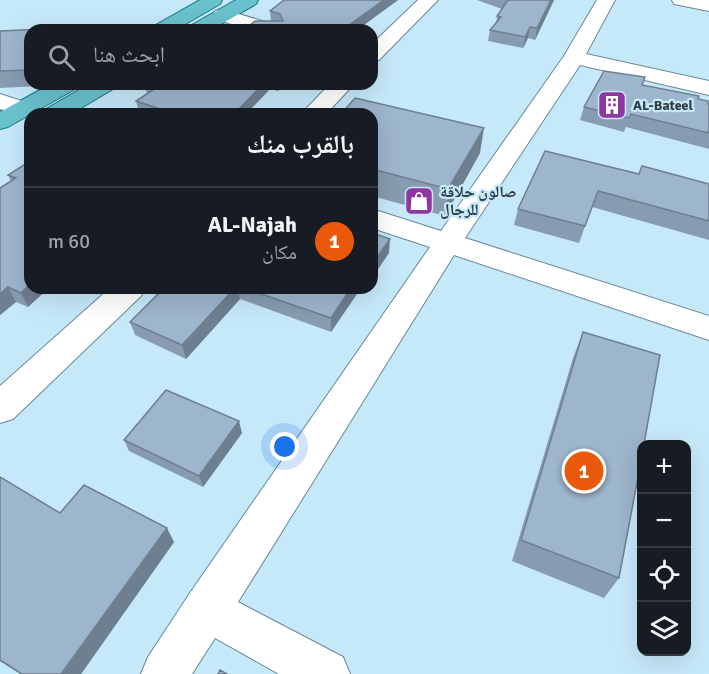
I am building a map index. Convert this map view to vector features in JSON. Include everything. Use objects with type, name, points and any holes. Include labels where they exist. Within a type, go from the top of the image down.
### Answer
[{"type":"main road","points":[[177,24],[218,8],[249,0]]},
{"type":"main road","points":[[203,24],[218,8]]},
{"type":"main road","points":[[40,108],[60,90]]},
{"type":"main road","points":[[64,108],[95,90]]},
{"type":"main road","points":[[0,122],[24,119]]},
{"type":"main road","points":[[0,147],[24,122]]},
{"type":"street","points":[[378,50],[429,0]]},
{"type":"street","points":[[165,674],[448,242],[574,57],[606,0]]},
{"type":"street","points":[[681,0],[709,6]]},
{"type":"street","points":[[218,8],[257,24]]},
{"type":"street","points":[[574,57],[709,88]]},
{"type":"street","points":[[319,108],[337,90]]},
{"type":"street","points":[[0,101],[24,117]]},
{"type":"street","points":[[378,220],[709,328]]},
{"type":"street","points":[[0,408],[124,294]]},
{"type":"street","points":[[207,609],[326,674]]},
{"type":"building","points":[[284,0],[384,0],[350,24],[251,24],[255,21],[283,21],[280,14],[270,11]]},
{"type":"building","points":[[508,0],[551,0],[537,28],[530,27],[525,37],[490,30],[501,17],[497,16]]},
{"type":"building","points":[[24,30],[24,70],[0,71],[0,31]]},
{"type":"building","points":[[604,71],[645,77],[642,85],[699,96],[698,99],[708,101],[709,133],[631,114],[629,118],[584,107]]},
{"type":"building","points":[[153,90],[257,90],[240,108],[157,108],[136,101]]},
{"type":"building","points":[[355,98],[484,128],[448,189],[378,171],[378,108],[346,108]]},
{"type":"building","points":[[545,151],[639,174],[642,166],[709,184],[709,221],[598,191],[585,226],[518,209]]},
{"type":"building","points":[[24,165],[24,290],[21,293],[8,287],[0,294],[0,188],[16,178],[8,175]]},
{"type":"building","points":[[378,235],[390,239],[378,256]]},
{"type":"building","points":[[158,294],[229,294],[182,345],[130,322]]},
{"type":"building","points":[[261,294],[347,294],[331,318]]},
{"type":"building","points":[[583,332],[660,355],[645,440],[637,440],[637,483],[619,578],[521,540]]},
{"type":"building","points":[[166,390],[239,421],[199,476],[124,440]]},
{"type":"building","points":[[0,477],[60,513],[84,485],[167,528],[61,674],[22,674],[0,660]]},
{"type":"place","name":"AL-Bateel","points":[[612,105]]},
{"type":"place","name":"صالون حلاقة للرجال","points":[[419,201]]},
{"type":"place","name":"AL-Najah","points":[[584,471]]}]
